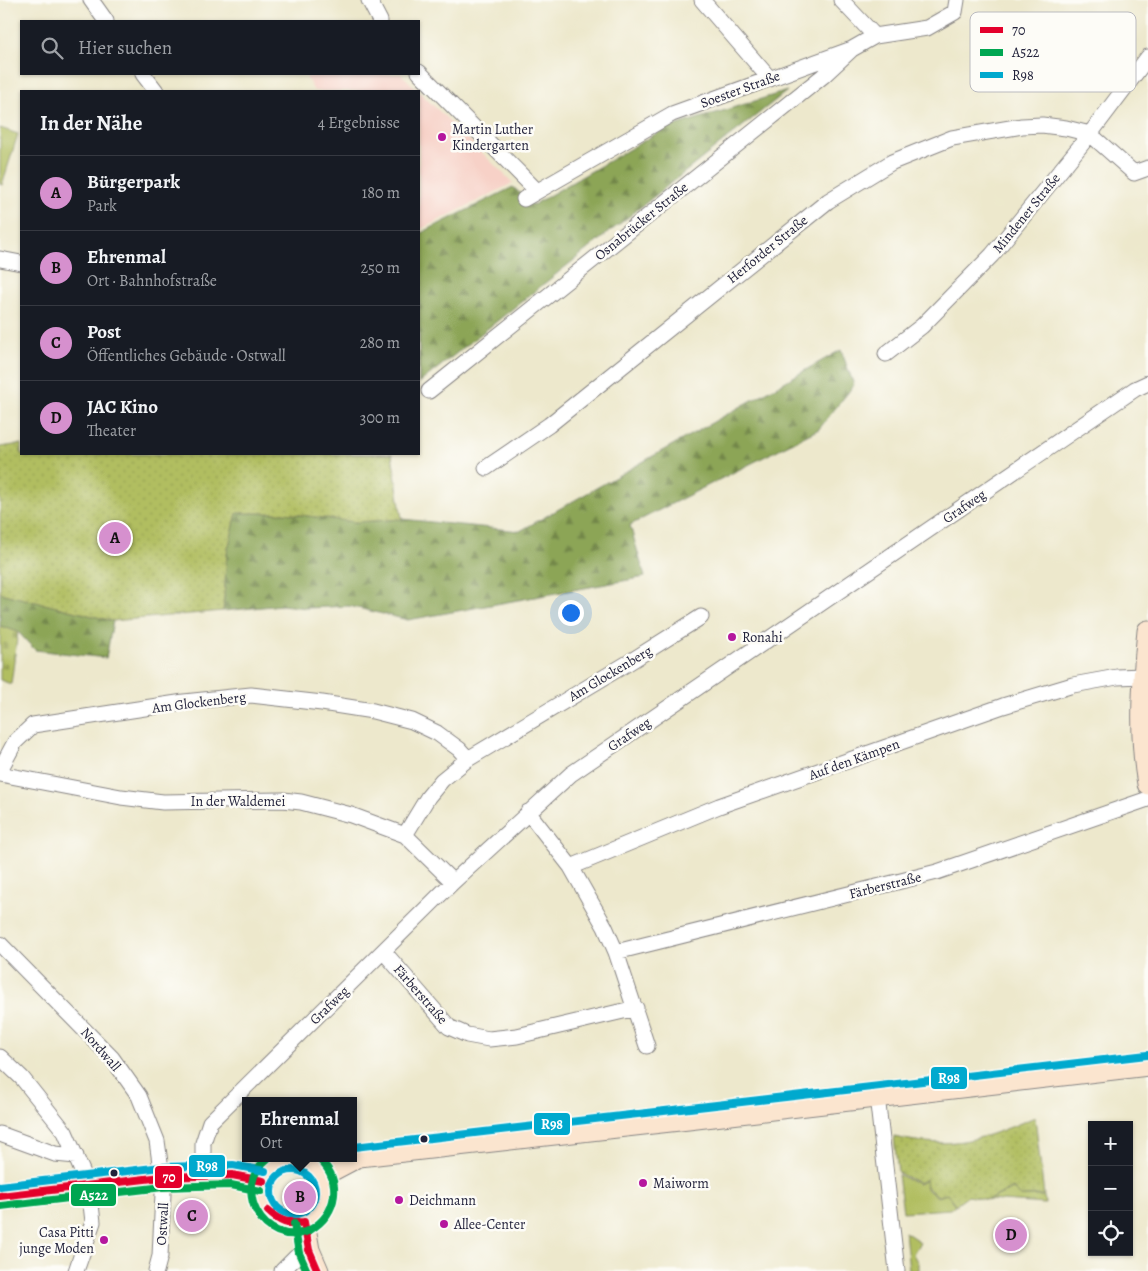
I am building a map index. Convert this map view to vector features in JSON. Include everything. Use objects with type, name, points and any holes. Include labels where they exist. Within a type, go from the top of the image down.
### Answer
[{"type":"street","points":[[91,0],[105,20]]},
{"type":"street","points":[[369,0],[379,20]]},
{"type":"street","points":[[702,0],[770,79]]},
{"type":"street","points":[[841,0],[875,36]]},
{"type":"street","name":"Soester Straße","points":[[420,73],[531,195],[672,114],[852,50],[875,36],[927,28],[955,12],[957,0]]},
{"type":"street","name":"Osnabrücker Straße","points":[[429,391],[823,76],[852,50]]},
{"type":"street","name":"Mindener Straße","points":[[1136,73],[1148,57]]},
{"type":"street","points":[[145,75],[155,90]]},
{"type":"street","name":"Mindener Straße","points":[[886,354],[922,326],[992,255],[1122,92]]},
{"type":"street","name":"Herforder Straße","points":[[486,468],[548,425],[828,201],[892,162],[952,138],[1022,126],[1042,125],[1090,134]]},
{"type":"street","points":[[1090,134],[1134,172],[1148,168]]},
{"type":"street","points":[[0,259],[20,263]]},
{"type":"street","name":"Grafweg","points":[[203,1176],[203,1143],[210,1122],[454,882],[571,774],[1127,395],[1148,383]]},
{"type":"street","name":"Am Glockenberg","points":[[405,835],[428,797],[442,780],[468,759],[701,617]]},
{"type":"street","points":[[1148,631],[1143,676],[1143,756],[1148,784]]},
{"type":"street","name":"Auf den Kämpen","points":[[571,867],[719,806],[1003,706],[1073,685],[1117,677],[1143,676]]},
{"type":"street","name":"Am Glockenberg","points":[[0,770],[14,742],[34,725],[184,702],[251,695],[373,711],[412,721],[437,733],[459,749],[468,759]]},
{"type":"street","name":"In der Waldemei","points":[[0,774],[121,797],[163,802],[273,800],[301,802],[352,815],[405,835],[454,882]]},
{"type":"street","name":"Färberstraße","points":[[616,952],[937,872],[1148,799]]},
{"type":"street","points":[[528,812],[571,867],[605,927],[636,1008],[647,1046]]},
{"type":"street","name":"Nordwall","points":[[0,944],[112,1058],[139,1096],[157,1142],[162,1177]]},
{"type":"street","name":"Färberstraße","points":[[384,952],[450,1027],[467,1035],[489,1039],[517,1036],[636,1008]]},
{"type":"street","points":[[0,1057],[22,1078],[65,1132],[89,1187],[93,1222],[76,1271]]},
{"type":"street","points":[[357,1157],[1148,1065]]},
{"type":"street","points":[[877,1096],[896,1271]]},
{"type":"street","points":[[0,1134],[55,1154],[76,1156]]},
{"type":"street","points":[[286,1162],[275,1165],[262,1181],[262,1201],[266,1210],[281,1222],[298,1223],[314,1216],[324,1198],[324,1186],[321,1176],[314,1168],[305,1163],[298,1162]]},
{"type":"street","points":[[321,1176],[348,1162]]},
{"type":"street","points":[[0,1196],[162,1177],[232,1176],[262,1181]]},
{"type":"street","name":"Ostwall","points":[[156,1271],[160,1256],[162,1177]]},
{"type":"street","points":[[294,1266],[298,1223]]},
{"type":"street","points":[[298,1223],[318,1271]]},
{"type":"shaded area","points":[[318,75],[402,75],[417,90],[313,90],[306,77]]},
{"type":"shaded area","name":"Martin Luther Kindergarten","points":[[420,93],[513,183],[420,230]]},
{"type":"green space","points":[[787,91],[420,382],[420,234],[513,187],[533,205],[664,129]]},
{"type":"green space","points":[[0,128],[18,134],[2,185],[0,184]]},
{"type":"green space","points":[[841,350],[854,385],[819,429],[630,525],[645,577],[408,620],[349,606],[307,608],[282,605],[223,611],[227,553],[237,513],[285,513],[355,522],[402,519],[520,531]]},
{"type":"green space","points":[[20,444],[20,455],[392,455],[402,519],[355,522],[285,513],[237,513],[227,553],[223,611],[113,621],[0,593],[0,447]]},
{"type":"green space","points":[[0,593],[113,621],[106,658],[35,650],[18,632],[0,626]]},
{"type":"green space","points":[[0,626],[18,632],[11,684],[0,680]]},
{"type":"green space","points":[[1035,1117],[1044,1195],[1021,1196],[1013,1188],[988,1200],[968,1196],[956,1205],[947,1194],[938,1196],[927,1188],[926,1179],[919,1183],[898,1173],[894,1137],[933,1143],[966,1140],[998,1132]]},
{"type":"green space","points":[[898,1175],[919,1184],[926,1180],[926,1189],[938,1197],[947,1194],[955,1205],[950,1209],[903,1212]]},
{"type":"green space","points":[[1013,1189],[1021,1196],[1044,1196],[1045,1204],[988,1200]]},
{"type":"green space","points":[[905,1232],[920,1242],[913,1254],[918,1263],[918,1271],[909,1271]]},
{"type":"transit line","name":"R98","points":[[357,1147],[1147,1055]]},
{"type":"transit line","name":"A522","points":[[264,1162],[257,1170],[252,1184],[252,1199],[257,1212],[266,1223],[277,1231],[292,1234],[308,1231]]},
{"type":"transit line","name":"A522","points":[[310,1230],[327,1215],[334,1196],[331,1176],[322,1162]]},
{"type":"transit line","name":"R98","points":[[0,1186],[162,1167],[233,1165],[265,1171]]},
{"type":"transit line","name":"R98","points":[[293,1170],[305,1174],[311,1180],[315,1192],[311,1204],[305,1210],[293,1214],[281,1210],[275,1204],[271,1192],[275,1180],[281,1174],[293,1170]]},
{"type":"transit line","name":"70","points":[[0,1196],[162,1177],[232,1175],[263,1181]]},
{"type":"transit line","name":"A522","points":[[1,1206],[163,1187],[231,1185],[261,1191]]},
{"type":"transit line","name":"70","points":[[268,1211],[276,1218],[284,1221],[304,1222]]},
{"type":"transit line","name":"70","points":[[268,1211],[284,1222],[294,1224],[304,1222]]},
{"type":"transit line","name":"70","points":[[304,1222],[309,1250],[318,1271]]},
{"type":"transit line","name":"A522","points":[[294,1224],[299,1253],[307,1271]]},
{"type":"place","name":"Martin Luther Kindergarten","points":[[442,137]]},
{"type":"place","name":"Bürgerpark","points":[[115,538]]},
{"type":"place","name":"Ronahi","points":[[732,637]]},
{"type":"place","name":"Maiworm","points":[[643,1183]]},
{"type":"place","name":"Ehrenmal","points":[[300,1197]]},
{"type":"place","name":"Deichmann","points":[[399,1200]]},
{"type":"place","name":"Post","points":[[192,1216]]},
{"type":"place","name":"Allee-Center","points":[[444,1224]]},
{"type":"place","name":"JAC Kino","points":[[1011,1235]]},
{"type":"place","name":"Casa Pitti junge Moden","points":[[104,1240]]}]
